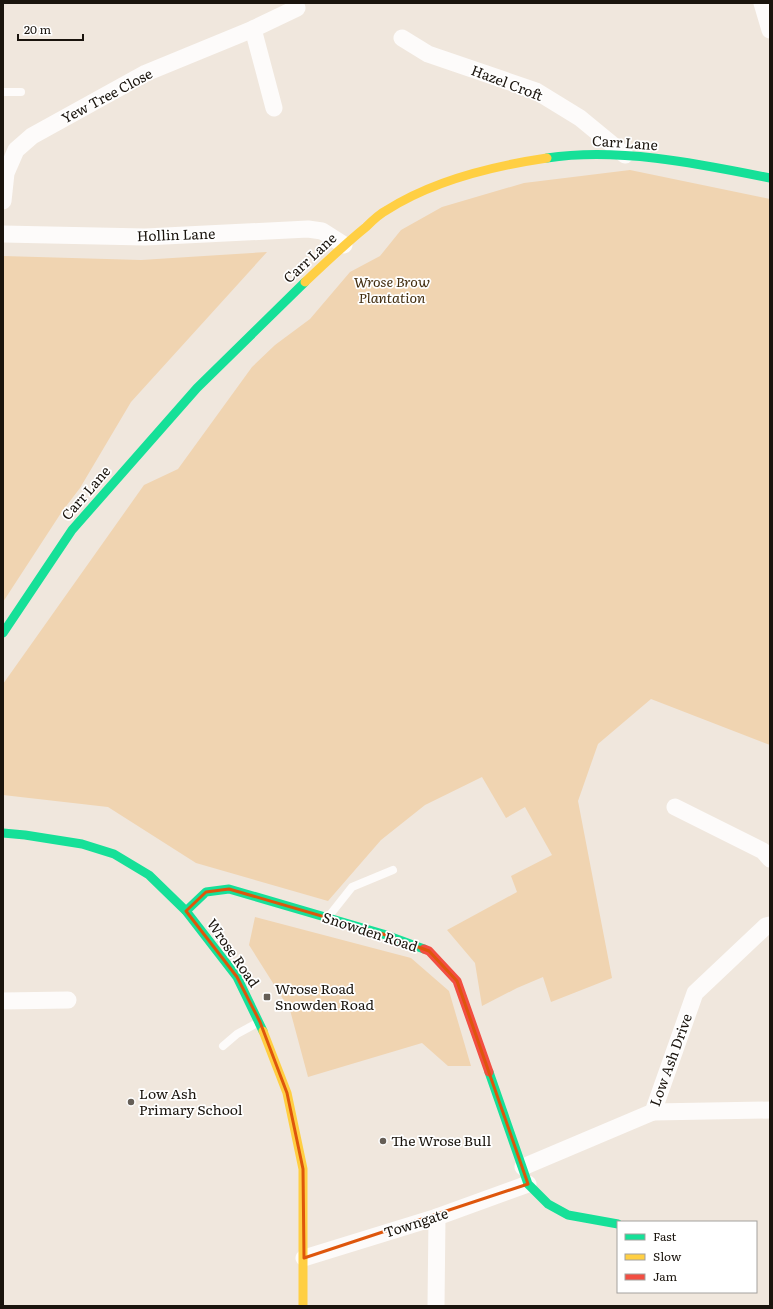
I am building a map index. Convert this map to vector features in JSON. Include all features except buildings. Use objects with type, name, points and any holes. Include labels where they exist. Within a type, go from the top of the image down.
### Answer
[{"type":"street","points":[[762,3],[770,30]]},
{"type":"street","name":"Yew Tree Close","points":[[3,202],[6,174],[16,150],[32,136],[146,73],[253,29],[297,8]]},
{"type":"street","points":[[253,29],[274,108]]},
{"type":"street","name":"Hazel Croft","points":[[402,38],[428,54],[536,91],[580,118],[625,154]]},
{"type":"street","name":"Carr Lane","points":[[3,633],[72,530],[197,388],[277,308],[344,245],[386,210],[426,190],[465,176],[518,162],[565,155],[625,154],[711,166],[770,178]]},
{"type":"street","name":"Hollin Lane","points":[[3,234],[145,237],[308,229],[322,231],[344,245]]},
{"type":"street","points":[[675,807],[763,851],[770,859]]},
{"type":"street","name":"Wrose Road","points":[[3,833],[82,844],[114,854],[149,875],[186,911],[236,977],[260,1022],[287,1093],[303,1169],[303,1306]]},
{"type":"street","name":"Snowden Road","points":[[186,911],[206,892],[229,889],[383,934],[429,952],[457,981],[528,1184]]},
{"type":"street","name":"Low Ash Drive","points":[[523,1167],[653,1112],[695,993],[766,926],[770,925]]},
{"type":"street","points":[[3,1001],[68,1000]]},
{"type":"street","points":[[653,1112],[770,1110]]},
{"type":"street","points":[[528,1184],[548,1204],[568,1215],[617,1224]]},
{"type":"street","name":"Towngate","points":[[304,1258],[437,1217],[528,1184]]},
{"type":"street","points":[[436,1306],[437,1217]]},
{"type":"lane","points":[[3,92],[21,92]]},
{"type":"lane","points":[[328,918],[352,887],[393,870]]},
{"type":"lane","points":[[223,1046],[237,1034],[260,1022]]},
{"type":"highlighted area","points":[[229,889],[383,934],[429,951],[457,981],[528,1184],[304,1258],[303,1169],[287,1093],[260,1022],[237,977],[186,911],[206,892]]},
{"type":"green space","name":"Wrose Brow Plantation","points":[[630,170],[770,199],[770,745],[651,699],[598,744],[578,801],[612,978],[551,1002],[543,977],[517,988],[482,1006],[475,963],[447,930],[517,892],[511,876],[552,855],[525,807],[506,818],[482,777],[425,805],[381,840],[328,901],[196,863],[108,807],[3,795],[3,684],[144,485],[178,469],[252,367],[275,345],[310,319],[350,272],[380,256],[401,230],[442,207],[524,183]]},
{"type":"green space","points":[[267,252],[131,402],[80,488],[61,513],[3,602],[3,256],[141,260]]},
{"type":"green space","points":[[255,917],[411,958],[449,991],[471,1066],[448,1066],[422,1043],[308,1077],[290,1010],[249,945]]},
{"type":"traffic: fast","points":[[547,158],[574,155],[631,156],[716,167],[770,178]]},
{"type":"traffic: fast","points":[[3,633],[72,530],[197,388],[305,282]]},
{"type":"traffic: fast","points":[[3,833],[82,844],[114,854],[149,875],[186,911],[237,977],[263,1031]]},
{"type":"traffic: fast","points":[[186,911],[206,892],[229,889],[383,934],[424,949]]},
{"type":"traffic: fast","points":[[489,1072],[528,1184],[548,1204],[568,1215],[617,1224]]},
{"type":"traffic: slow","points":[[305,282],[376,218],[405,199],[444,182],[464,176],[506,165],[547,158]]},
{"type":"traffic: slow","points":[[263,1031],[287,1093],[303,1169],[303,1306]]},
{"type":"traffic: jam","points":[[424,949],[429,951],[457,981],[489,1072]]},
{"type":"place","name":"Wrose Road Snowden Road","points":[[267,997]]},
{"type":"place","name":"Low Ash Primary School","points":[[131,1102]]},
{"type":"place","name":"The Wrose Bull","points":[[383,1141]]}]
